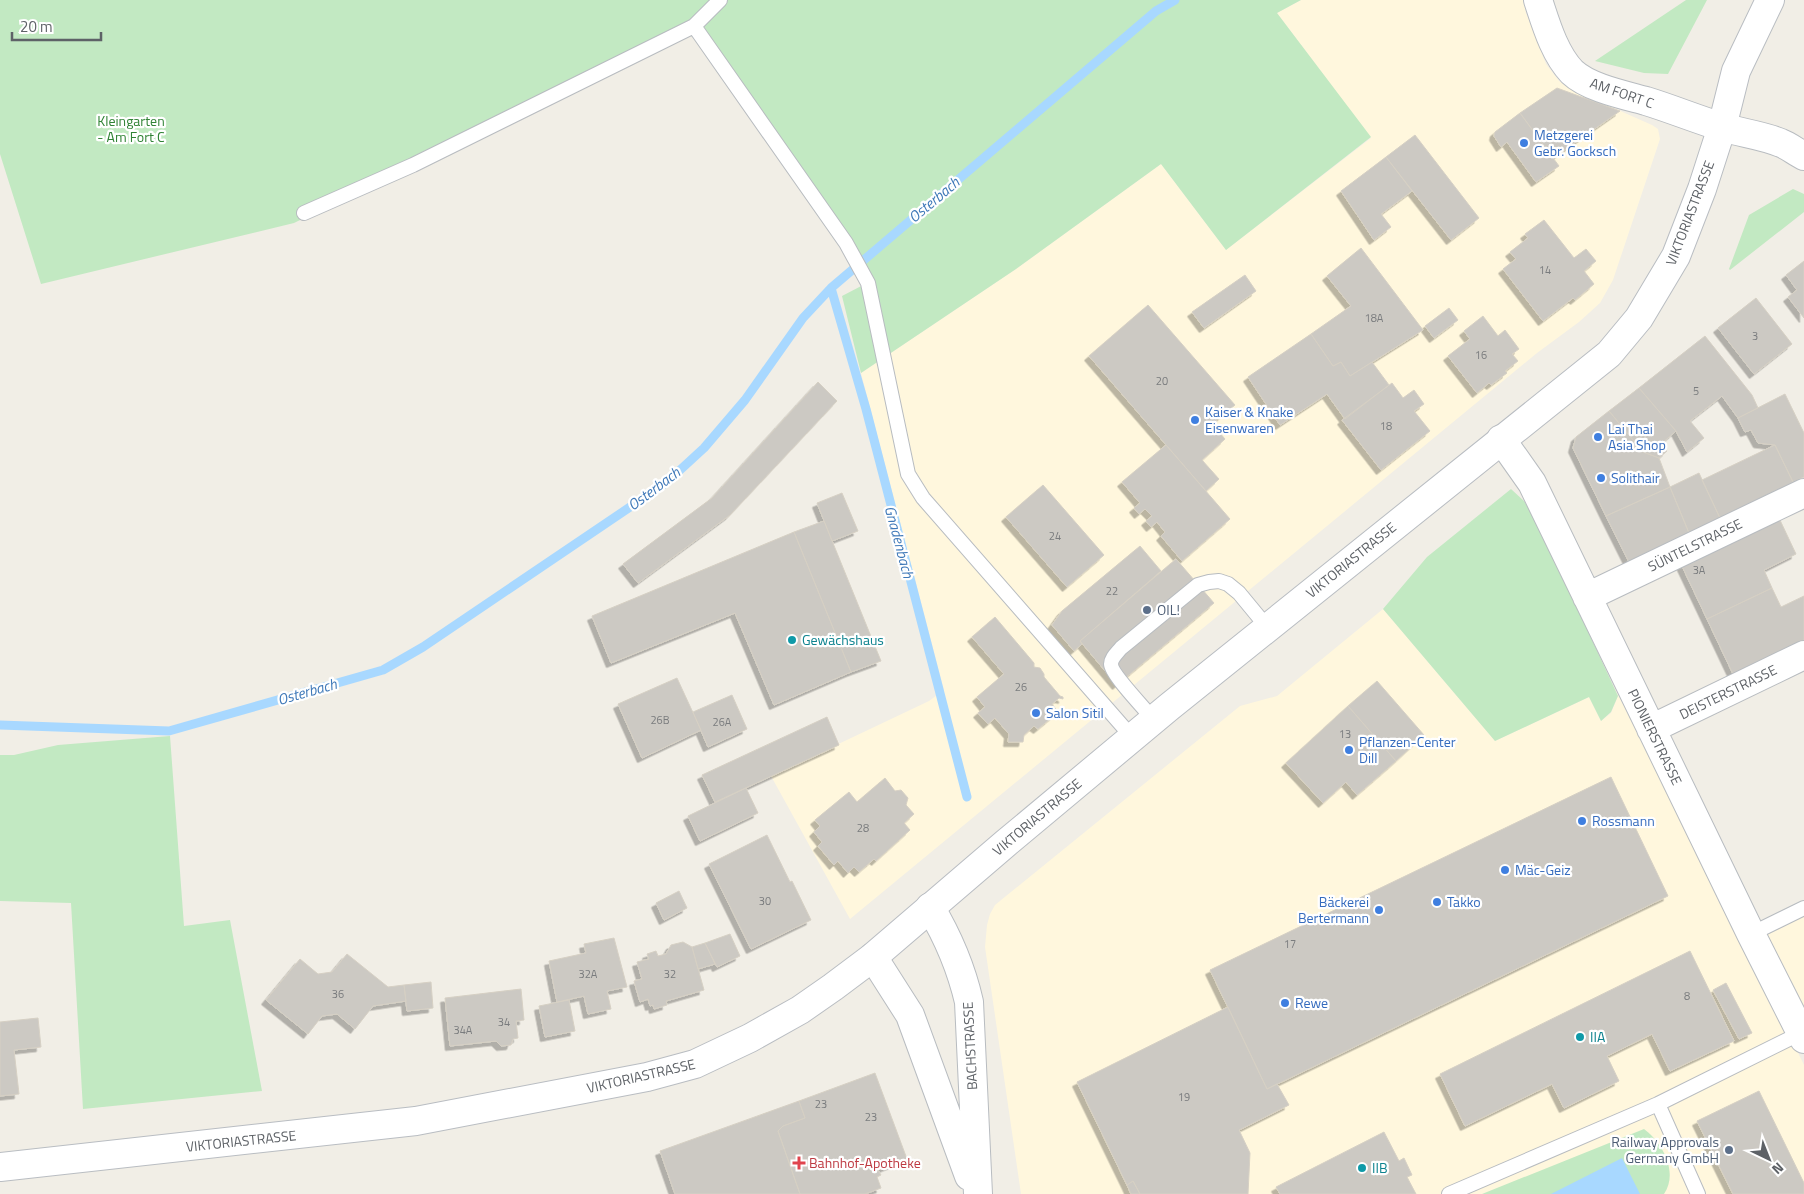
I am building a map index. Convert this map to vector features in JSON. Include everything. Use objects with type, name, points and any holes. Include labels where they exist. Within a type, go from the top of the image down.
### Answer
[{"type":"main road","name":"AM FORT C","points":[[1538,0],[1548,30],[1563,61],[1573,73],[1602,88],[1722,127],[1776,141],[1804,156]]},
{"type":"main road","name":"VIKTORIASTRASSE","points":[[0,1167],[416,1121],[647,1077],[695,1064],[750,1038],[800,1010],[873,957],[1132,737],[1609,354],[1639,318],[1676,256],[1702,189],[1722,127],[1736,71],[1770,0]]},
{"type":"main road","name":"PIONIERSTRASSE","points":[[1501,439],[1532,482],[1751,934],[1803,1036]]},
{"type":"main road","name":"SÜNTELSTRASSE","points":[[1587,597],[1804,493]]},
{"type":"main road","name":"DEISTERSTRASSE","points":[[1651,729],[1804,655]]},
{"type":"main road","name":"BACHSTRASSE","points":[[930,907],[947,936],[964,978],[969,1002],[977,1194]]},
{"type":"main road","name":"BACHSTRASSE","points":[[873,957],[910,1015],[977,1194]]},
{"type":"lane","points":[[304,213],[413,165],[694,26],[720,0]]},
{"type":"lane","points":[[694,26],[846,243],[868,283],[908,474],[923,498],[1132,737]]},
{"type":"lane","points":[[1154,720],[1112,669],[1111,663],[1114,656],[1121,648],[1198,585],[1219,581],[1228,584],[1238,593],[1267,627]]},
{"type":"lane","points":[[1751,934],[1804,908]]},
{"type":"lane","points":[[1449,1194],[1658,1104],[1803,1036]]},
{"type":"lane","points":[[1658,1104],[1698,1194]]},
{"type":"shaded area","points":[[1301,0],[1523,0],[1526,13],[1546,64],[1559,81],[1571,89],[1658,129],[1660,139],[1613,280],[1600,303],[1579,322],[1537,353],[850,919],[771,776],[929,701],[944,690],[861,373],[1016,269],[1161,164],[1226,250],[1371,138],[1277,13]]},
{"type":"shaded area","points":[[1383,609],[1495,741],[1589,697],[1601,721],[1611,713],[1618,696],[1612,683],[1726,906],[1804,1065],[1804,1194],[1021,1194],[985,947],[987,925],[995,905],[1240,706],[1277,696]]},
{"type":"shaded area","points":[[1804,915],[1804,1021],[1760,936]]},
{"type":"green space","name":"Kleingarten - Am Fort C","points":[[0,0],[1301,0],[1277,13],[1371,137],[1226,250],[1161,164],[1016,269],[861,373],[842,296],[867,283],[694,27],[294,223],[41,284],[0,154]]},
{"type":"green space","points":[[1686,0],[1707,0],[1668,74],[1644,73],[1595,61]]},
{"type":"green space","points":[[1793,189],[1804,194],[1804,212],[1730,270],[1749,215]]},
{"type":"green space","points":[[1511,489],[1524,501],[1537,521],[1618,696],[1611,712],[1601,721],[1589,697],[1495,741],[1383,609],[1427,557]]},
{"type":"green space","points":[[170,736],[184,926],[230,920],[262,1091],[83,1109],[71,903],[0,901],[0,755],[14,755],[58,745]]},
{"type":"green space","points":[[1644,1129],[1662,1149],[1669,1167],[1670,1176],[1664,1194],[1482,1194]]},
{"type":"water","points":[[1622,1158],[1640,1194],[1551,1194]]},
{"type":"building","points":[[1557,88],[1620,111],[1553,158],[1520,113]]},
{"type":"building","points":[[1520,113],[1559,166],[1536,182],[1507,142],[1501,147],[1494,136],[1495,132]]},
{"type":"building","points":[[1415,135],[1479,218],[1451,240],[1386,157]]},
{"type":"building","points":[[1386,157],[1412,191],[1381,214],[1391,227],[1374,240],[1341,191]]},
{"type":"building","points":[[1544,220],[1574,258],[1586,249],[1596,261],[1584,271],[1594,284],[1575,300],[1573,298],[1543,321],[1503,269],[1516,259],[1510,252],[1528,238],[1525,234]]},
{"type":"building","points":[[1361,248],[1423,330],[1350,376],[1341,362],[1333,366],[1311,334],[1351,306],[1327,276]]},
{"type":"building","points":[[1804,261],[1804,318],[1788,297],[1797,290],[1786,275]]},
{"type":"building","points":[[1245,275],[1256,291],[1204,328],[1192,312]]},
{"type":"building","points":[[1756,298],[1792,344],[1754,374],[1718,328]]},
{"type":"building","points":[[1148,305],[1235,405],[1212,424],[1225,439],[1202,460],[1219,479],[1206,491],[1089,356]]},
{"type":"building","points":[[1449,308],[1458,320],[1434,338],[1425,326]]},
{"type":"building","points":[[1483,316],[1498,336],[1505,330],[1519,349],[1512,354],[1518,361],[1505,371],[1507,373],[1491,385],[1489,383],[1477,393],[1448,356],[1470,339],[1464,331]]},
{"type":"building","points":[[1311,334],[1333,366],[1341,362],[1350,376],[1372,362],[1389,385],[1345,419],[1327,394],[1280,425],[1248,377]]},
{"type":"building","points":[[1705,336],[1752,395],[1758,408],[1738,418],[1722,396],[1690,421],[1704,438],[1687,452],[1676,431],[1639,388]]},
{"type":"building","points":[[818,382],[837,401],[730,515],[638,583],[623,564],[712,498]]},
{"type":"building","points":[[1392,383],[1403,398],[1414,390],[1424,404],[1414,411],[1430,431],[1381,470],[1342,420]]},
{"type":"building","points":[[1639,388],[1676,431],[1661,444],[1667,451],[1659,458],[1643,452],[1609,411]]},
{"type":"building","points":[[1785,394],[1804,433],[1804,477],[1793,482],[1775,445],[1758,443],[1751,430],[1745,432],[1738,418]]},
{"type":"building","points":[[1609,411],[1643,452],[1659,458],[1670,487],[1606,516],[1573,448],[1576,437]]},
{"type":"building","points":[[1166,445],[1230,519],[1182,561],[1161,536],[1165,532],[1157,522],[1151,527],[1146,521],[1152,516],[1145,509],[1139,514],[1134,508],[1140,503],[1122,482]]},
{"type":"building","points":[[1775,445],[1793,482],[1720,518],[1702,480]]},
{"type":"building","points":[[1699,473],[1720,518],[1689,533],[1670,487]]},
{"type":"building","points":[[1043,485],[1104,555],[1067,587],[1006,517]]},
{"type":"building","points":[[1670,487],[1689,533],[1629,562],[1606,516]]},
{"type":"building","points":[[842,493],[858,531],[832,541],[817,503]]},
{"type":"building","points":[[1779,518],[1796,554],[1764,570],[1772,588],[1707,619],[1681,564]]},
{"type":"building","points":[[824,521],[881,661],[851,672],[794,532]]},
{"type":"building","name":"Gewächshaus","points":[[794,532],[851,672],[774,705],[735,613],[611,663],[592,616]]},
{"type":"building","points":[[1140,546],[1161,571],[1080,641],[1082,644],[1074,651],[1052,625],[1062,611]]},
{"type":"building","points":[[1176,559],[1214,603],[1117,685],[1080,641]]},
{"type":"building","points":[[1772,588],[1781,607],[1804,596],[1804,640],[1733,674],[1707,619]]},
{"type":"building","points":[[995,617],[1034,663],[1034,667],[1040,668],[1044,677],[1063,697],[1063,699],[1059,698],[1052,704],[1058,712],[1038,729],[1034,726],[1024,735],[1023,742],[1008,742],[1009,734],[995,718],[988,724],[978,713],[985,707],[977,697],[1004,674],[972,637]]},
{"type":"building","points":[[677,678],[701,730],[642,758],[618,704]]},
{"type":"building","points":[[1377,681],[1424,735],[1396,761],[1348,706]]},
{"type":"building","points":[[732,695],[747,729],[708,747],[693,712]]},
{"type":"building","points":[[1348,706],[1396,761],[1357,795],[1346,782],[1323,803],[1286,763]]},
{"type":"building","points":[[827,717],[839,745],[715,802],[702,775]]},
{"type":"building","points":[[1611,777],[1668,896],[1267,1089],[1210,970]]},
{"type":"building","points":[[885,778],[895,791],[901,790],[908,798],[906,805],[914,814],[904,823],[910,830],[876,861],[874,859],[859,872],[854,867],[848,873],[838,861],[834,865],[818,846],[822,842],[814,832],[820,826],[815,820],[849,792],[857,802]]},
{"type":"building","points":[[746,788],[758,813],[700,841],[688,816]]},
{"type":"building","points":[[767,835],[811,920],[751,949],[709,864]]},
{"type":"building","points":[[679,891],[687,908],[664,920],[656,903]]},
{"type":"building","points":[[730,934],[740,956],[717,967],[705,943]]},
{"type":"building","points":[[614,938],[627,987],[607,991],[611,1009],[588,1014],[584,996],[557,1002],[549,961],[586,953],[584,944]]},
{"type":"building","points":[[683,942],[692,947],[704,990],[666,1001],[667,1005],[654,1009],[653,1005],[650,1006],[648,999],[640,1002],[634,981],[642,979],[637,962],[649,959],[647,954],[656,951],[658,956],[666,954],[671,945]]},
{"type":"building","points":[[705,943],[715,964],[698,969],[692,947]]},
{"type":"building","name":"IIA","points":[[1690,951],[1734,1041],[1670,1071],[1652,1034],[1607,1056],[1619,1081],[1564,1108],[1552,1084],[1465,1126],[1440,1074]]},
{"type":"building","points":[[347,954],[388,987],[404,985],[406,1001],[373,1006],[355,1029],[337,1014],[322,1016],[308,1034],[266,1000],[300,959],[318,974],[332,972]]},
{"type":"building","points":[[431,982],[433,1008],[407,1011],[404,985]]},
{"type":"building","points":[[1726,983],[1752,1033],[1739,1039],[1713,990]]},
{"type":"building","points":[[521,989],[524,1020],[516,1021],[518,1038],[513,1039],[511,1045],[501,1046],[496,1041],[450,1046],[445,998]]},
{"type":"building","points":[[569,1000],[575,1031],[545,1037],[539,1006]]},
{"type":"building","points":[[1228,1007],[1267,1089],[1277,1084],[1289,1105],[1239,1130],[1250,1153],[1248,1194],[1140,1194],[1133,1181],[1127,1185],[1077,1082]]},
{"type":"building","points":[[38,1018],[41,1047],[14,1050],[19,1094],[0,1096],[0,1022]]},
{"type":"building","points":[[875,1073],[907,1159],[878,1170],[881,1175],[877,1177],[881,1188],[865,1194],[800,1194],[778,1131],[783,1126],[805,1118],[799,1101]]},
{"type":"building","points":[[1759,1091],[1804,1183],[1804,1194],[1733,1194],[1697,1121]]},
{"type":"building","points":[[799,1101],[805,1118],[783,1126],[778,1131],[800,1194],[675,1194],[660,1151]]},
{"type":"building","name":"IIB","points":[[1384,1132],[1399,1161],[1404,1158],[1412,1175],[1407,1177],[1416,1194],[1280,1194],[1276,1187]]},
{"type":"building","points":[[1133,1181],[1140,1194],[1131,1194],[1127,1185]]},
{"type":"waterway","name":"Osterbach","points":[[0,725],[169,731],[383,670],[423,647],[667,482],[704,448],[745,400],[803,318],[831,288],[1156,11],[1175,0]]},
{"type":"waterway","name":"Gnadenbach","points":[[831,288],[866,409],[967,797]]},
{"type":"place","name":"Metzgerei Gebr. Gocksch","points":[[1524,143]]},
{"type":"place","name":"Kaiser & Knake Eisenwaren","points":[[1195,420]]},
{"type":"place","name":"Lai Thai Asia Shop","points":[[1598,437]]},
{"type":"place","name":"Solithair","points":[[1601,478]]},
{"type":"place","name":"OIL!","points":[[1147,610]]},
{"type":"place","name":"Gewächshaus","points":[[792,640]]},
{"type":"place","name":"Salon Sitil","points":[[1036,713]]},
{"type":"place","name":"Pflanzen-Center Dill","points":[[1349,750]]},
{"type":"place","name":"Rossmann","points":[[1582,821]]},
{"type":"place","name":"Mäc-Geiz","points":[[1505,870]]},
{"type":"place","name":"Takko","points":[[1437,902]]},
{"type":"place","name":"Bäckerei Bertermann","points":[[1379,910]]},
{"type":"place","name":"Rewe","points":[[1285,1003]]},
{"type":"place","name":"IIA","points":[[1580,1037]]},
{"type":"place","name":"Railway Approvals Germany GmbH","points":[[1729,1150]]},
{"type":"place","name":"Bahnhof-Apotheke","points":[[799,1163]]},
{"type":"place","name":"IIB","points":[[1362,1168]]}]
